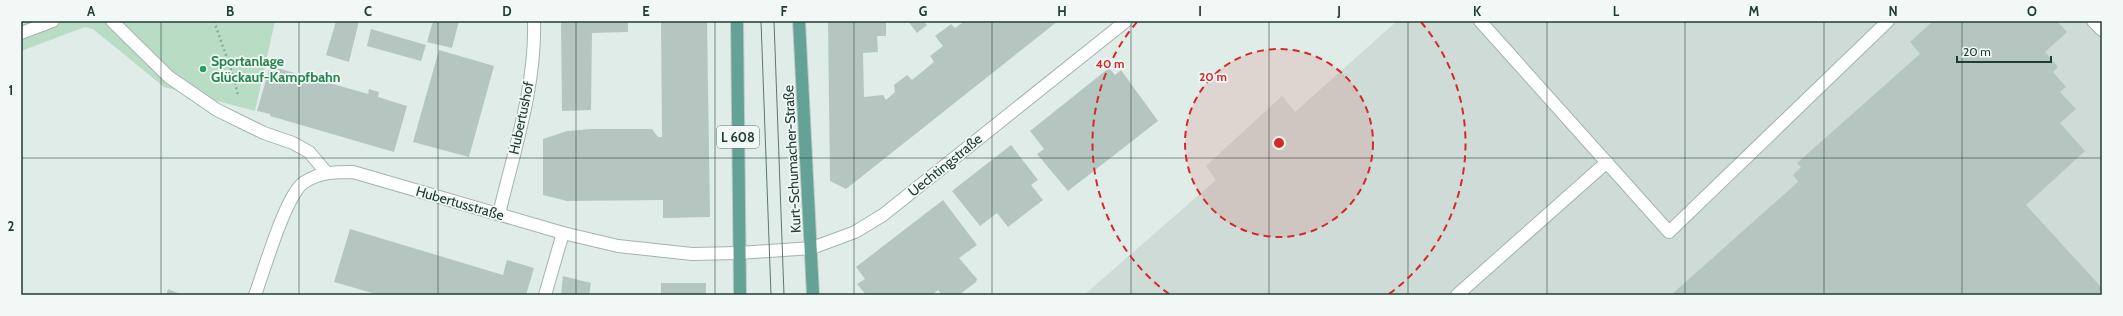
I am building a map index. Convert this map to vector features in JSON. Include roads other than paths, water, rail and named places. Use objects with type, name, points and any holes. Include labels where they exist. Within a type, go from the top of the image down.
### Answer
[{"type":"main road","name":"L 608","points":[[737,21],[740,295]]},
{"type":"main road","name":"Kurt-Schumacher-Straße","points":[[799,21],[812,248],[813,295]]},
{"type":"street","points":[[21,33],[53,21]]},
{"type":"street","points":[[112,21],[169,77],[217,110],[264,134],[292,143],[309,152],[326,172]]},
{"type":"street","name":"Hubertushof","points":[[499,214],[525,107],[531,70],[534,21]]},
{"type":"street","name":"Uechtingstraße","points":[[739,253],[812,248],[855,232],[883,215],[1126,21]]},
{"type":"street","points":[[1480,21],[1669,232],[1888,21]]},
{"type":"street","points":[[2093,21],[2102,30]]},
{"type":"street","points":[[1457,295],[1607,162]]},
{"type":"street","name":"Hubertusstraße","points":[[255,295],[288,204],[302,184],[326,172],[353,172],[563,233],[618,246],[692,254],[739,253]]},
{"type":"street","points":[[545,295],[563,233]]},
{"type":"tram line","points":[[761,21],[771,295]]},
{"type":"tram line","points":[[774,21],[784,295]]},
{"type":"place","name":"Sportanlage Glückauf-Kampfbahn","points":[[203,69]]}]
